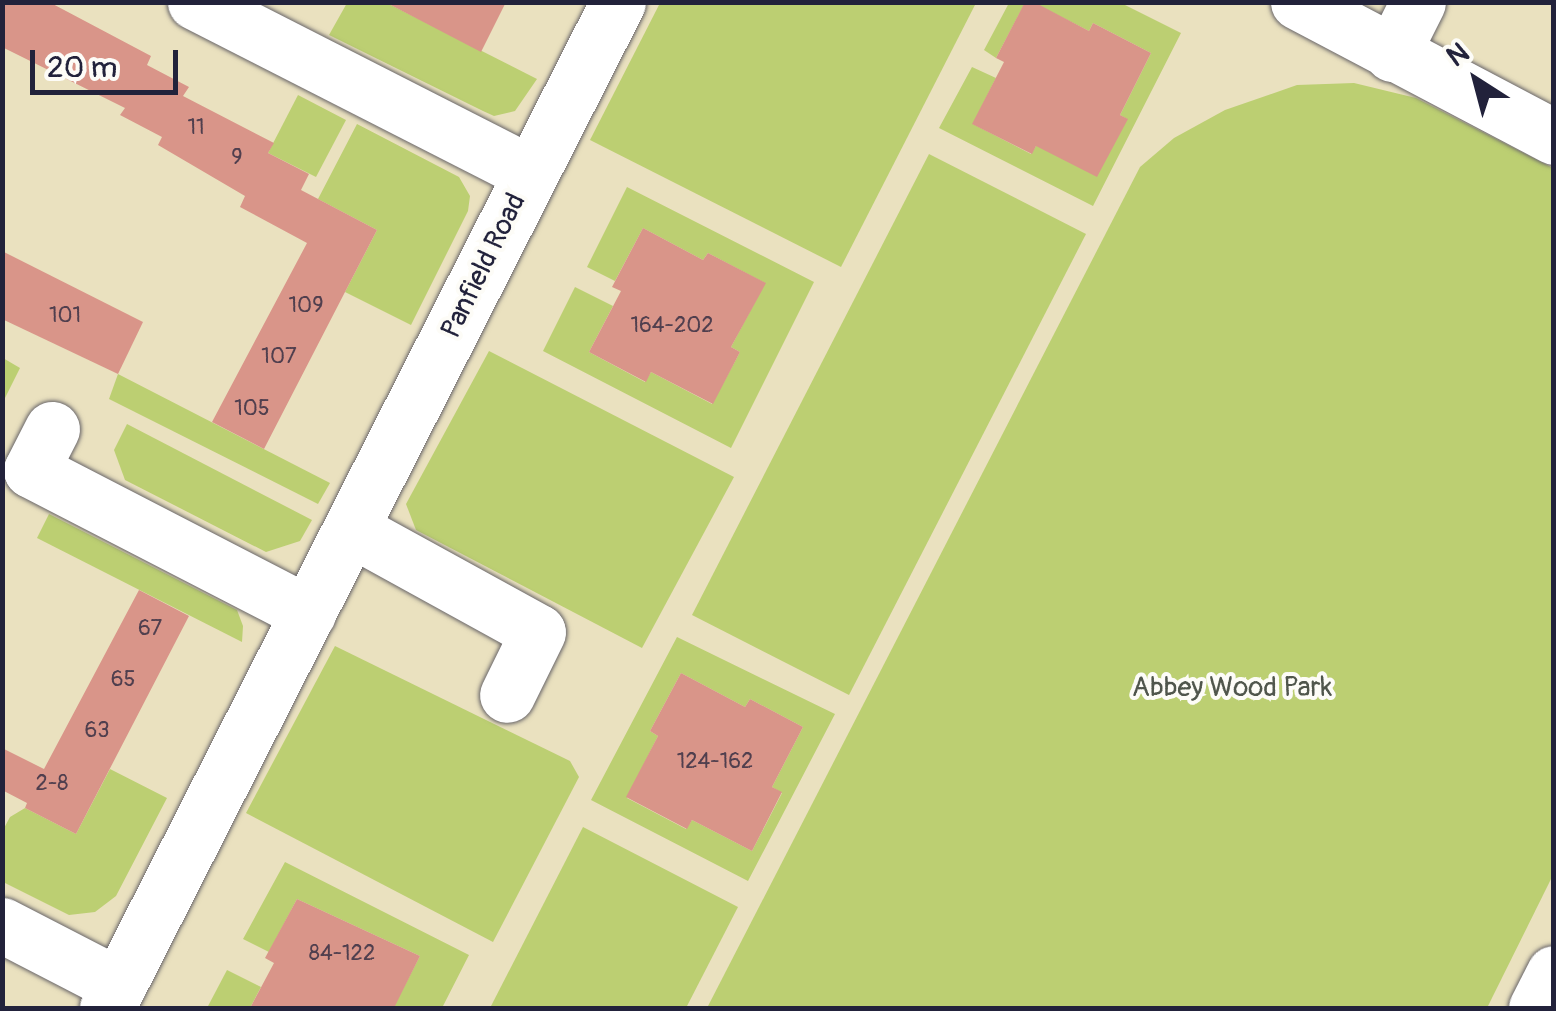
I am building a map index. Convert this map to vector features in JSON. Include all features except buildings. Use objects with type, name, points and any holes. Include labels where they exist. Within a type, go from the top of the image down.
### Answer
[{"type":"street","points":[[195,2],[530,174]]},
{"type":"street","name":"Panfield Road","points":[[112,997],[618,2]]},
{"type":"street","points":[[1298,2],[1554,137]]},
{"type":"street","points":[[1392,54],[1418,2]]},
{"type":"street","points":[[52,428],[30,470],[308,614]]},
{"type":"street","points":[[351,529],[538,632],[507,695]]},
{"type":"street","points":[[2,925],[112,997]]},
{"type":"street","points":[[1536,1008],[1554,974]]},
{"type":"green space","points":[[347,3],[387,3],[537,79],[515,111],[494,116],[329,35]]},
{"type":"green space","points":[[660,3],[976,3],[841,267],[590,140]]},
{"type":"green space","points":[[1009,3],[1025,3],[996,58],[984,50]]},
{"type":"green space","points":[[1034,3],[1121,3],[1181,33],[1093,206],[939,128],[972,67],[996,78],[973,124],[1031,154],[1036,146],[1127,119],[1120,115],[1151,53],[1093,23],[1089,31]]},
{"type":"green space","name":"Abbey Wood Park","points":[[1354,83],[1416,98],[1553,168],[1553,875],[1487,1008],[707,1008],[1140,167],[1174,138],[1225,110],[1297,85]]},
{"type":"green space","points":[[298,95],[346,120],[316,177],[268,153]]},
{"type":"green space","points":[[357,124],[459,177],[470,196],[468,211],[411,325],[345,292],[377,230],[318,199]]},
{"type":"green space","points":[[929,154],[1086,234],[849,695],[692,615]]},
{"type":"green space","points":[[627,187],[814,282],[731,448],[543,351],[575,287],[613,306],[589,352],[645,382],[651,372],[712,404],[740,352],[731,347],[765,283],[708,253],[703,260],[643,228],[615,281],[587,267]]},
{"type":"green space","points":[[489,351],[734,477],[642,648],[416,530],[406,504]]},
{"type":"green space","points":[[3,358],[20,368],[3,402]]},
{"type":"green space","points":[[118,374],[330,483],[318,504],[109,399]]},
{"type":"green space","points":[[127,424],[312,520],[300,541],[266,552],[125,480],[114,450]]},
{"type":"green space","points":[[49,514],[237,610],[243,626],[242,642],[37,538]]},
{"type":"green space","points":[[677,637],[835,714],[748,881],[591,800]],"holes":[[[681,673],[745,707],[750,699],[803,727],[772,787],[782,793],[752,851],[692,820],[686,829],[627,798],[658,736],[650,731]]]},
{"type":"green space","points":[[335,646],[570,761],[579,777],[493,942],[246,813]]},
{"type":"green space","points":[[110,769],[167,798],[116,896],[95,912],[69,915],[3,882],[3,830],[10,817],[25,808],[76,834]]},
{"type":"green space","points":[[583,827],[738,907],[686,1008],[490,1008]]},
{"type":"green space","points":[[285,862],[469,955],[442,1008],[393,1008],[420,956],[297,899],[269,952],[243,939]]},
{"type":"green space","points":[[227,970],[261,987],[250,1008],[207,1008]]}]
